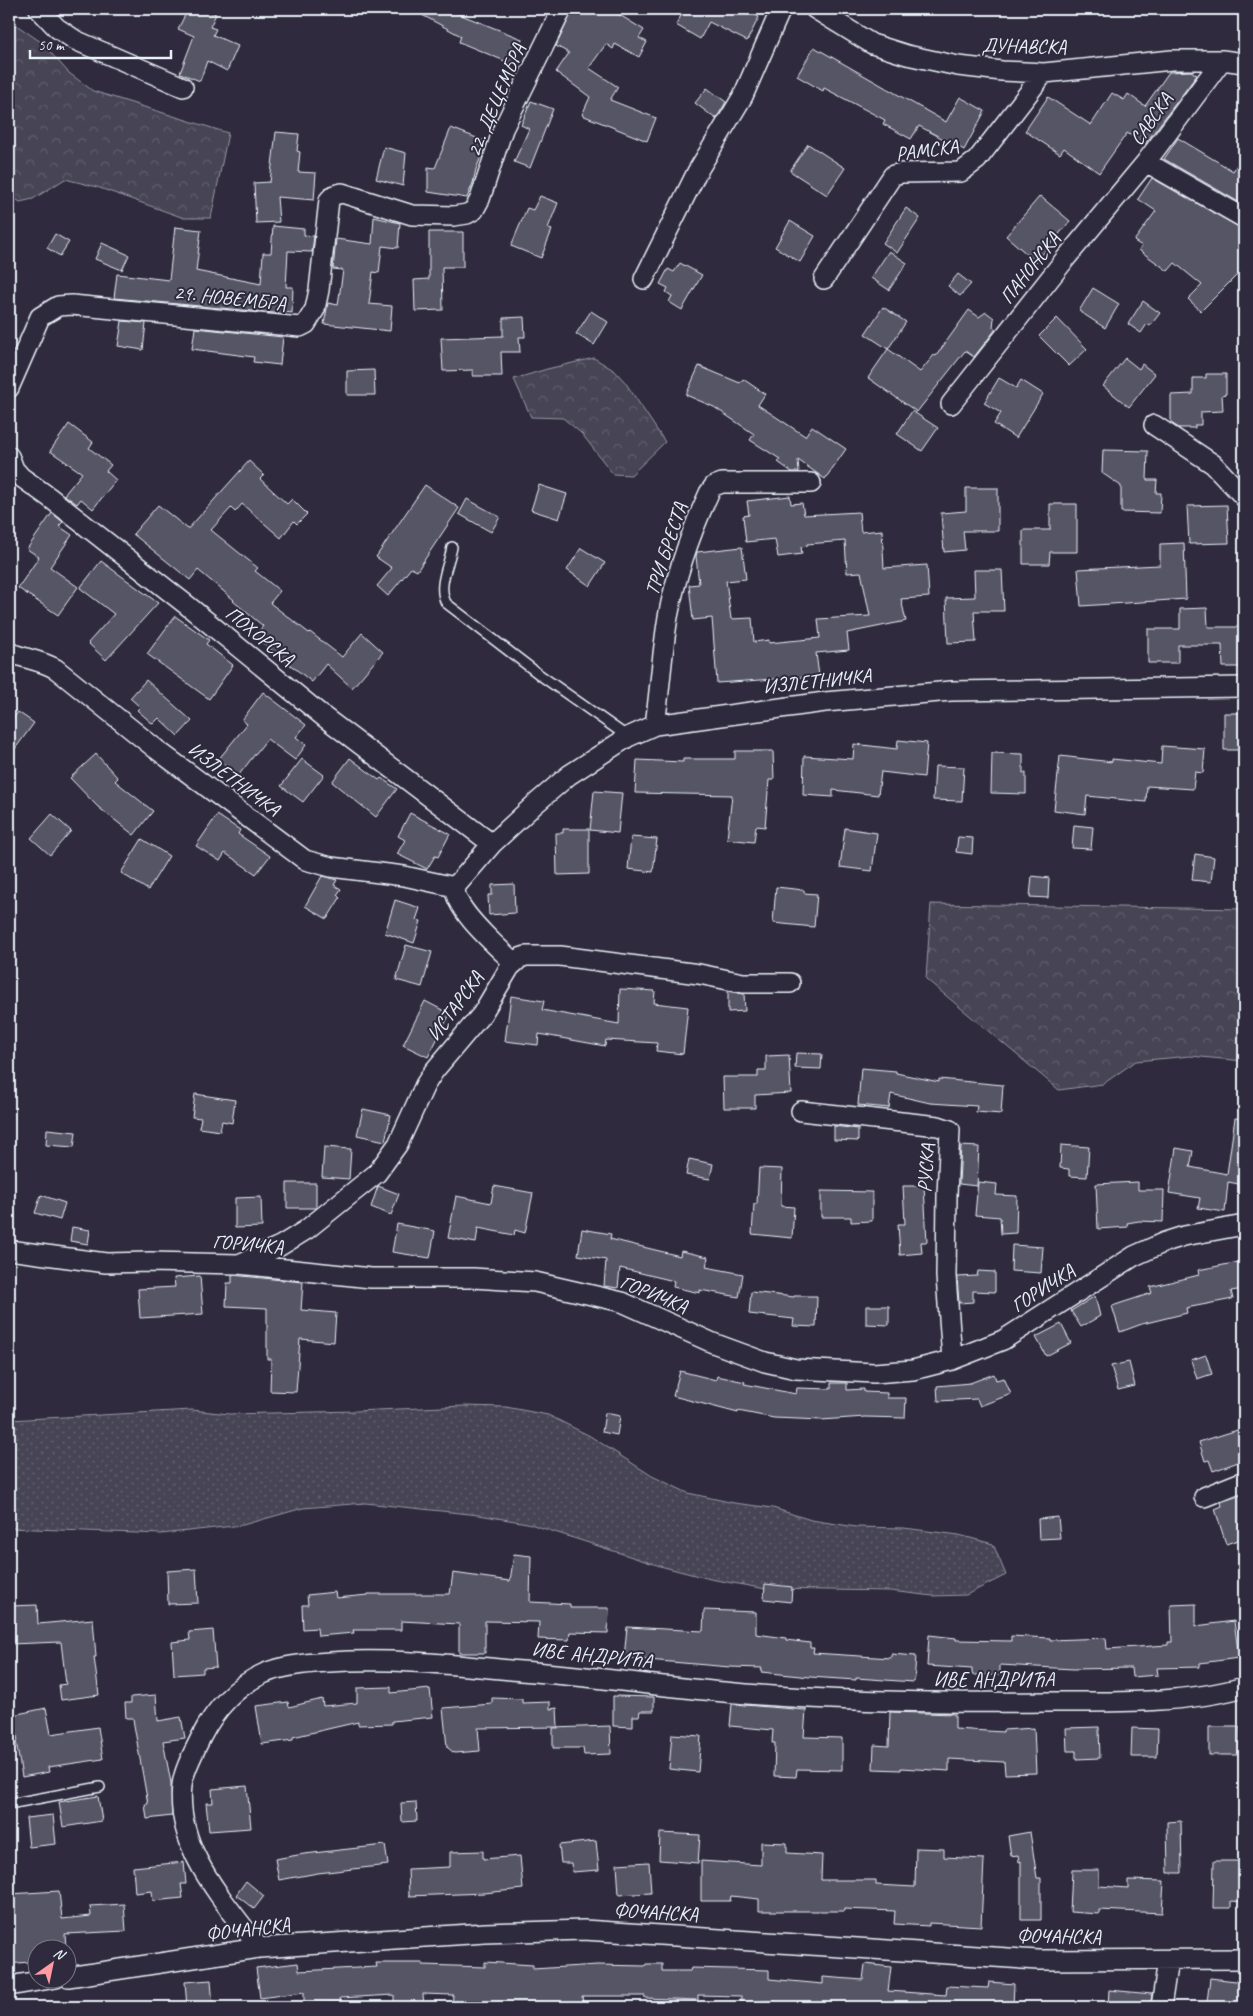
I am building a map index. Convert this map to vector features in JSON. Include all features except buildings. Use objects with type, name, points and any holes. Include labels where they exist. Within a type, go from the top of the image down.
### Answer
[{"type":"street","points":[[39,9],[57,28],[76,40],[183,87]]},
{"type":"street","name":"22. ДЕЦЕМБРА","points":[[474,210],[480,199],[503,129],[562,9]]},
{"type":"street","points":[[644,279],[697,172],[743,96],[782,9]]},
{"type":"street","name":"ДУНАВСКА","points":[[815,9],[872,44],[907,55],[976,68],[1044,73],[1172,60],[1222,60],[1244,63]]},
{"type":"street","name":"САВСКА","points":[[1222,60],[1146,162],[1244,218]]},
{"type":"street","name":"РАМСКА","points":[[824,279],[893,175],[902,173],[961,172],[970,167],[1044,73]]},
{"type":"street","name":"ПАНОНСКА","points":[[952,404],[1066,258],[1146,162]]},
{"type":"street","name":"29. НОВЕМБРА","points":[[9,388],[40,317],[58,306],[72,305],[300,327],[306,324],[314,310],[329,200],[334,195],[342,193],[412,215],[454,216],[468,214],[474,210]]},
{"type":"street","points":[[1154,425],[1213,464],[1244,497]]},
{"type":"street","name":"ПОХОРСКА","points":[[10,464],[21,477],[49,496],[324,717],[492,844]]},
{"type":"street","name":"ТРИ БРЕСТА","points":[[656,725],[672,598],[688,548],[709,493],[714,486],[722,483],[811,483]]},
{"type":"street","name":"ИЗЛЕТНИЧКА","points":[[9,652],[18,657],[47,664],[56,669],[156,748],[305,860],[324,866],[404,876],[456,888],[492,844],[569,775],[628,737],[656,725],[825,702],[951,690],[1244,687]]},
{"type":"street","points":[[456,888],[457,901],[464,911],[514,963],[526,956],[560,956],[699,974],[743,983],[790,983]]},
{"type":"street","name":"ИСТАРСКА","points":[[238,1264],[280,1246],[306,1230],[377,1173],[398,1144],[429,1078],[482,1014],[514,963]]},
{"type":"street","name":"РУСКА","points":[[801,1111],[938,1126],[950,1130],[946,1276],[952,1360]]},
{"type":"street","name":"ГОРИЧКА","points":[[9,1250],[106,1263],[238,1264],[371,1278],[473,1278],[535,1282],[622,1302],[713,1343],[765,1362],[796,1369],[874,1373],[913,1370],[952,1360],[1003,1340],[1134,1256],[1184,1236],[1244,1225]]},
{"type":"street","points":[[1204,1497],[1244,1481]]},
{"type":"street","name":"ИВЕ АНДРИЋА","points":[[259,1948],[202,1870],[193,1853],[187,1834],[183,1810],[182,1784],[190,1760],[206,1727],[228,1698],[250,1681],[267,1672],[284,1667],[318,1663],[402,1660],[589,1676],[726,1692],[879,1701],[1097,1702],[1193,1697],[1244,1687]]},
{"type":"street","name":"ФОЧАНСКА","points":[[78,1975],[259,1948],[476,1934],[584,1930],[1038,1960],[1244,1959]]},
{"type":"street","points":[[1161,2007],[1168,1960]]},
{"type":"street","points":[[9,1986],[28,1983]]},
{"type":"lane","points":[[452,547],[442,586],[442,596],[446,603],[540,676],[628,737]]},
{"type":"lane","points":[[9,1804],[100,1787]]},
{"type":"green space","points":[[9,20],[41,42],[69,73],[93,91],[228,133],[211,218],[184,218],[97,187],[65,179],[33,199],[20,202],[9,195]]},
{"type":"green space","points":[[594,358],[615,371],[625,382],[665,442],[631,475],[613,474],[582,434],[563,418],[531,417],[514,379]]},
{"type":"green space","points":[[931,904],[1244,909],[1244,1061],[1190,1056],[1136,1061],[1103,1084],[1059,1090],[926,979]]},
{"type":"green space","points":[[464,1406],[506,1407],[548,1415],[590,1436],[652,1476],[688,1493],[734,1503],[773,1508],[811,1520],[856,1527],[904,1528],[959,1535],[993,1544],[1006,1575],[966,1595],[933,1596],[890,1591],[766,1589],[710,1579],[660,1566],[527,1523],[479,1515],[365,1503],[303,1508],[243,1525],[161,1534],[9,1528],[9,1420],[192,1410],[229,1414]]}]
